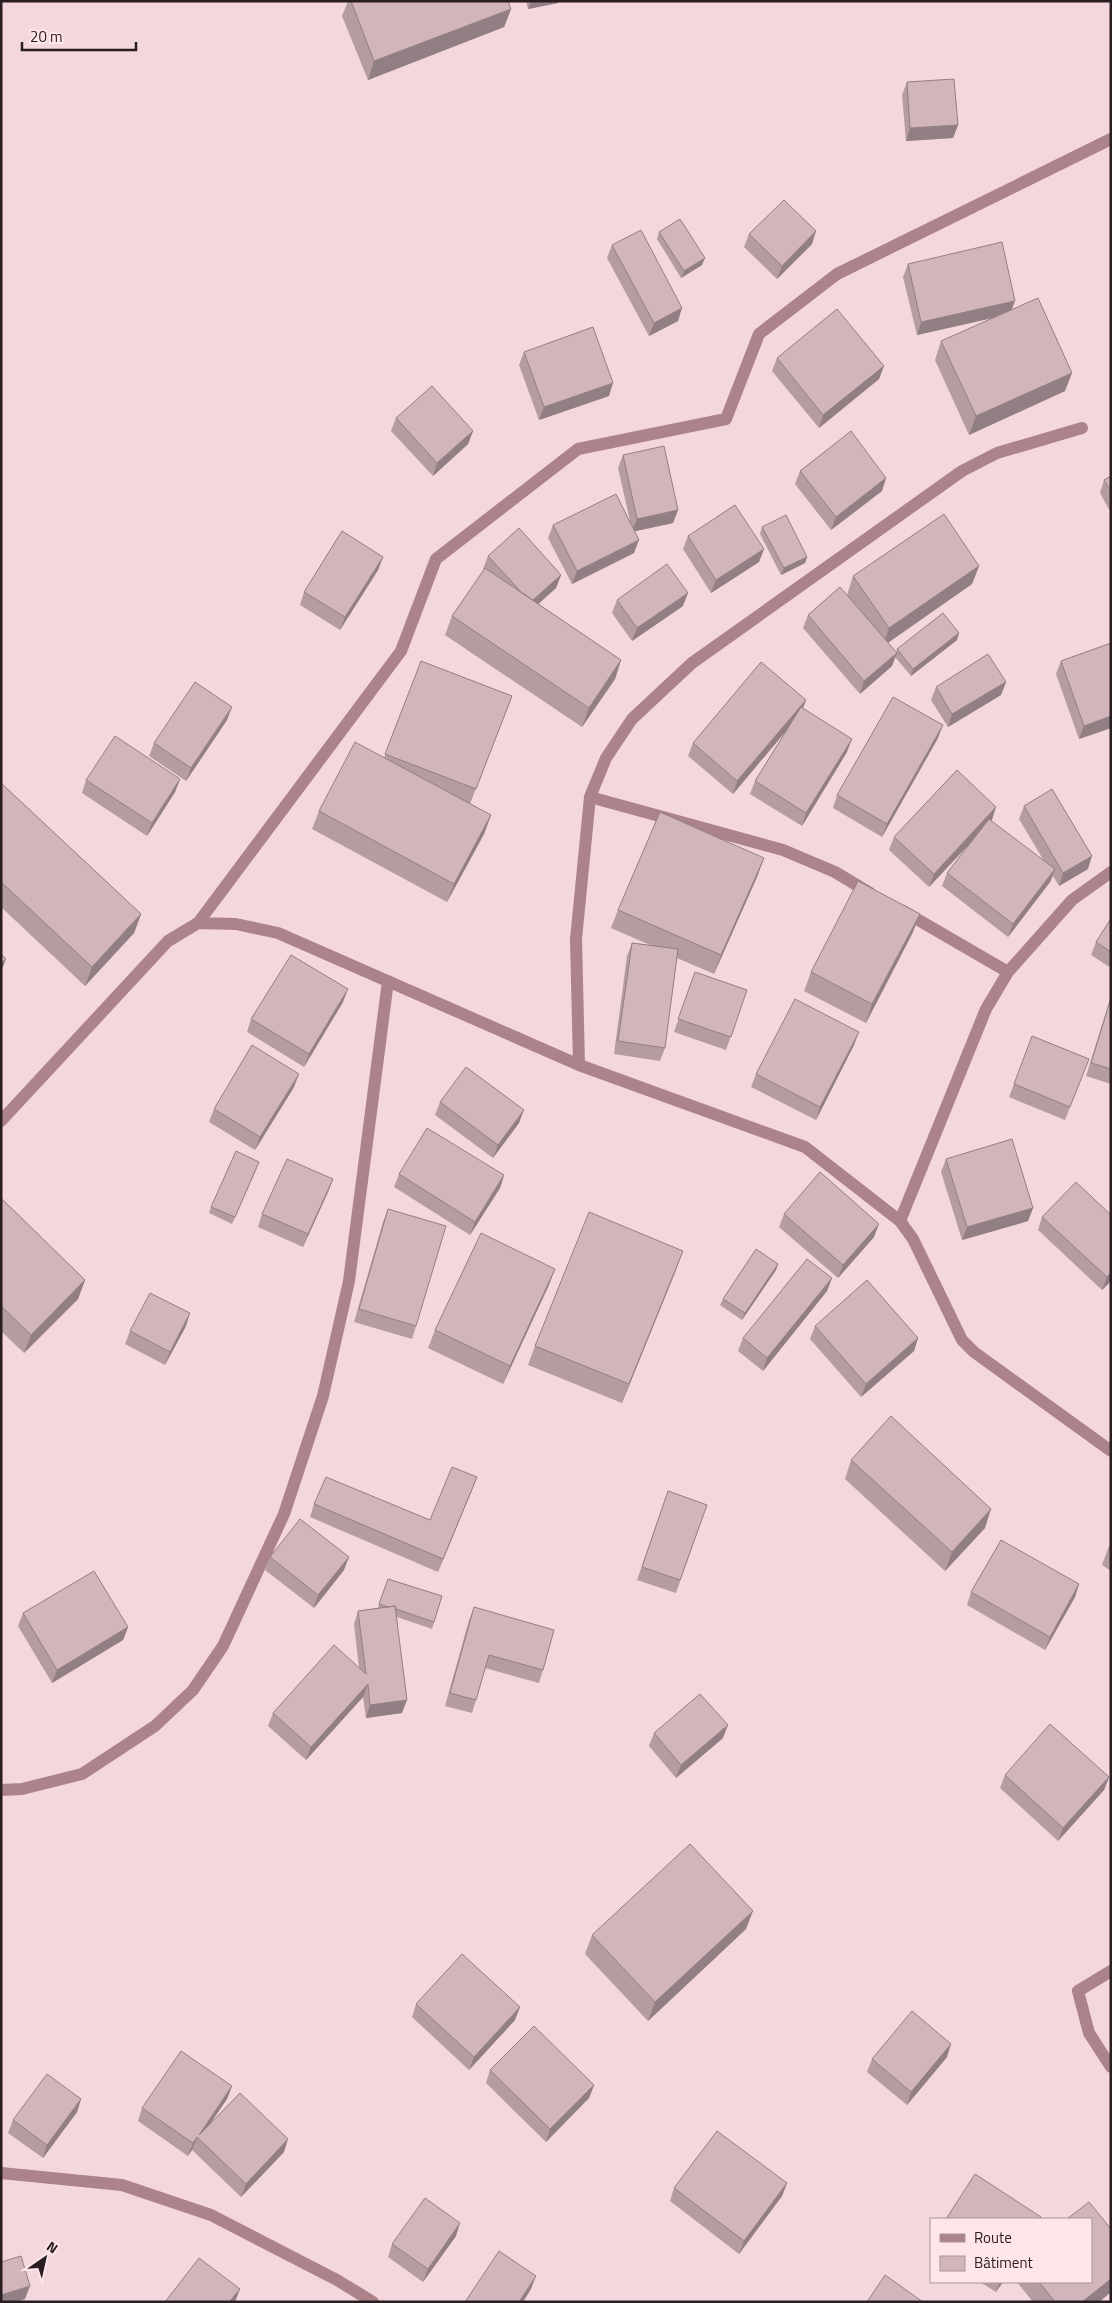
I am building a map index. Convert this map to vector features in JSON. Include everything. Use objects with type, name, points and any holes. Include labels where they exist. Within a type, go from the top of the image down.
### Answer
[{"type":"street","points":[[1,1121],[168,941],[198,923],[402,651],[436,559],[578,449],[726,419],[759,334],[837,274],[1111,139]]},
{"type":"street","points":[[579,1065],[576,939],[590,797],[606,758],[632,719],[692,663],[962,472],[997,453],[1082,428]]},
{"type":"street","points":[[590,797],[783,850],[835,872],[878,897]]},
{"type":"street","points":[[900,1222],[986,1009],[1008,972],[1072,900],[1111,872]]},
{"type":"street","points":[[896,907],[1008,972]]},
{"type":"street","points":[[198,923],[236,924],[278,933],[579,1065],[804,1147],[900,1222],[913,1239],[962,1340],[974,1352],[1111,1451]]},
{"type":"street","points":[[1,1790],[22,1789],[82,1774],[155,1726],[193,1690],[223,1646],[284,1514],[323,1396],[349,1281],[388,981]]},
{"type":"street","points":[[1111,1971],[1078,1991],[1089,2033],[1111,2067]]},
{"type":"street","points":[[1,2173],[122,2185],[211,2215],[337,2280],[373,2302]]},
{"type":"building","points":[[351,1],[508,1],[511,9],[374,61]]},
{"type":"building","points":[[954,79],[958,125],[910,128],[907,82]]},
{"type":"building","points":[[784,200],[816,231],[782,266],[749,234]]},
{"type":"building","points":[[680,219],[705,258],[684,271],[659,232]]},
{"type":"building","points":[[641,230],[682,308],[654,323],[612,245]]},
{"type":"building","points":[[1002,242],[1015,301],[921,322],[908,264]]},
{"type":"building","points":[[1038,298],[1072,373],[976,416],[941,341]]},
{"type":"building","points":[[837,309],[884,366],[823,415],[777,358]]},
{"type":"building","points":[[593,327],[613,383],[544,407],[524,352]]},
{"type":"building","points":[[432,386],[473,431],[437,463],[396,418]]},
{"type":"building","points":[[851,431],[886,478],[836,517],[800,471]]},
{"type":"building","points":[[664,446],[678,510],[637,519],[623,455]]},
{"type":"building","points":[[1111,476],[1111,491],[1104,480]]},
{"type":"building","points":[[616,494],[639,540],[577,571],[553,525]]},
{"type":"building","points":[[735,505],[764,549],[716,580],[688,536]]},
{"type":"building","points":[[944,514],[979,566],[889,628],[853,576]]},
{"type":"building","points":[[786,515],[807,557],[784,568],[762,527]]},
{"type":"building","points":[[519,528],[561,575],[533,600],[521,592],[488,556]]},
{"type":"building","points":[[342,531],[383,557],[345,617],[304,592]]},
{"type":"building","points":[[667,564],[688,593],[637,628],[617,600]]},
{"type":"building","points":[[485,568],[621,660],[589,708],[452,616]]},
{"type":"building","points":[[840,587],[897,653],[864,681],[808,615]]},
{"type":"building","points":[[943,613],[959,633],[913,669],[897,649]]},
{"type":"building","points":[[1111,643],[1111,716],[1084,726],[1061,661]]},
{"type":"building","points":[[988,654],[1006,682],[952,714],[936,687]]},
{"type":"building","points":[[421,661],[512,696],[476,789],[385,754]]},
{"type":"building","points":[[761,662],[806,700],[737,781],[693,743]]},
{"type":"building","points":[[195,682],[232,707],[191,768],[154,743]]},
{"type":"building","points":[[893,697],[943,725],[887,824],[837,795]]},
{"type":"building","points":[[801,707],[852,739],[806,813],[755,781]]},
{"type":"building","points":[[115,736],[180,779],[152,823],[86,780]]},
{"type":"building","points":[[355,742],[491,815],[454,884],[319,811]]},
{"type":"building","points":[[957,770],[996,807],[934,874],[894,837]]},
{"type":"building","points":[[1,783],[141,914],[92,967],[1,882]]},
{"type":"building","points":[[1052,789],[1092,856],[1063,873],[1024,806]]},
{"type":"building","points":[[660,812],[764,858],[721,955],[618,910]]},
{"type":"building","points":[[989,819],[1055,869],[1013,924],[947,873]]},
{"type":"building","points":[[858,881],[920,914],[872,1004],[811,972]]},
{"type":"building","points":[[1111,921],[1111,952],[1096,942]]},
{"type":"building","points":[[632,943],[678,949],[665,1048],[618,1041]]},
{"type":"building","points":[[1,954],[6,959],[1,963]]},
{"type":"building","points":[[291,955],[348,989],[309,1054],[251,1019]]},
{"type":"building","points":[[695,972],[747,990],[731,1037],[678,1019]]},
{"type":"building","points":[[1111,998],[1111,1069],[1091,1063]]},
{"type":"building","points":[[795,999],[859,1032],[820,1107],[756,1074]]},
{"type":"building","points":[[1032,1036],[1089,1059],[1070,1107],[1014,1084]]},
{"type":"building","points":[[252,1045],[299,1074],[260,1137],[214,1109]]},
{"type":"building","points":[[466,1067],[524,1110],[498,1145],[440,1102]]},
{"type":"building","points":[[427,1128],[504,1175],[475,1222],[399,1174]]},
{"type":"building","points":[[1012,1139],[1033,1208],[967,1227],[946,1159]]},
{"type":"building","points":[[236,1151],[259,1162],[235,1217],[211,1207]]},
{"type":"building","points":[[287,1159],[333,1179],[308,1234],[262,1214]]},
{"type":"building","points":[[820,1172],[879,1224],[843,1265],[784,1214]]},
{"type":"building","points":[[1076,1182],[1111,1215],[1111,1273],[1107,1277],[1042,1217]]},
{"type":"building","points":[[1,1198],[85,1280],[31,1335],[1,1306]]},
{"type":"building","points":[[388,1209],[446,1226],[416,1326],[359,1309]]},
{"type":"building","points":[[589,1212],[683,1251],[629,1384],[535,1346]]},
{"type":"building","points":[[481,1233],[555,1269],[510,1366],[435,1330]]},
{"type":"building","points":[[756,1249],[778,1264],[745,1313],[723,1299]]},
{"type":"building","points":[[807,1259],[832,1278],[767,1358],[743,1338]]},
{"type":"building","points":[[867,1280],[918,1338],[866,1384],[815,1326]]},
{"type":"building","points":[[150,1293],[190,1313],[170,1352],[130,1331]]},
{"type":"building","points":[[891,1416],[991,1509],[952,1552],[851,1460]]},
{"type":"building","points":[[452,1467],[477,1477],[443,1559],[314,1504],[326,1477],[430,1520]]},
{"type":"building","points":[[668,1491],[707,1505],[680,1580],[642,1567]]},
{"type":"building","points":[[300,1519],[349,1557],[318,1595],[270,1557]]},
{"type":"building","points":[[1001,1540],[1079,1584],[1050,1637],[971,1592]]},
{"type":"building","points":[[94,1571],[128,1627],[57,1670],[23,1613]]},
{"type":"building","points":[[388,1579],[442,1596],[434,1622],[396,1609],[395,1606],[388,1607],[379,1604]]},
{"type":"building","points":[[395,1606],[407,1700],[370,1705],[368,1684],[311,1747],[273,1713],[334,1645],[366,1674],[358,1611]]},
{"type":"building","points":[[474,1607],[554,1630],[543,1670],[489,1655],[476,1700],[450,1693]]},
{"type":"building","points":[[700,1694],[728,1725],[681,1765],[654,1733]]},
{"type":"building","points":[[1050,1724],[1109,1777],[1063,1828],[1005,1775]]},
{"type":"building","points":[[690,1844],[753,1911],[655,2002],[592,1935]]},
{"type":"building","points":[[462,1954],[520,2007],[474,2057],[416,2004]]},
{"type":"building","points":[[912,2011],[951,2044],[911,2092],[872,2059]]},
{"type":"building","points":[[534,2026],[594,2085],[550,2129],[490,2070]]},
{"type":"building","points":[[181,2051],[232,2086],[199,2135],[240,2093],[288,2139],[246,2184],[197,2137],[193,2143],[142,2108]]},
{"type":"building","points":[[47,2074],[81,2099],[47,2145],[13,2120]]},
{"type":"building","points":[[717,2131],[787,2183],[744,2241],[674,2188]]},
{"type":"building","points":[[975,2174],[1041,2217],[1040,2218],[947,2218]]},
{"type":"building","points":[[425,2198],[460,2223],[428,2269],[392,2244]]},
{"type":"building","points":[[1089,2202],[1111,2229],[1111,2279],[1082,2302],[1055,2302],[1040,2283],[1092,2283],[1092,2218],[1068,2218]]},
{"type":"building","points":[[499,2251],[536,2276],[519,2302],[465,2302]]},
{"type":"building","points":[[21,2256],[30,2286],[1,2295],[1,2262]]},
{"type":"building","points":[[199,2258],[240,2289],[229,2302],[165,2302]]},
{"type":"building","points":[[885,2275],[923,2302],[867,2302]]}]
